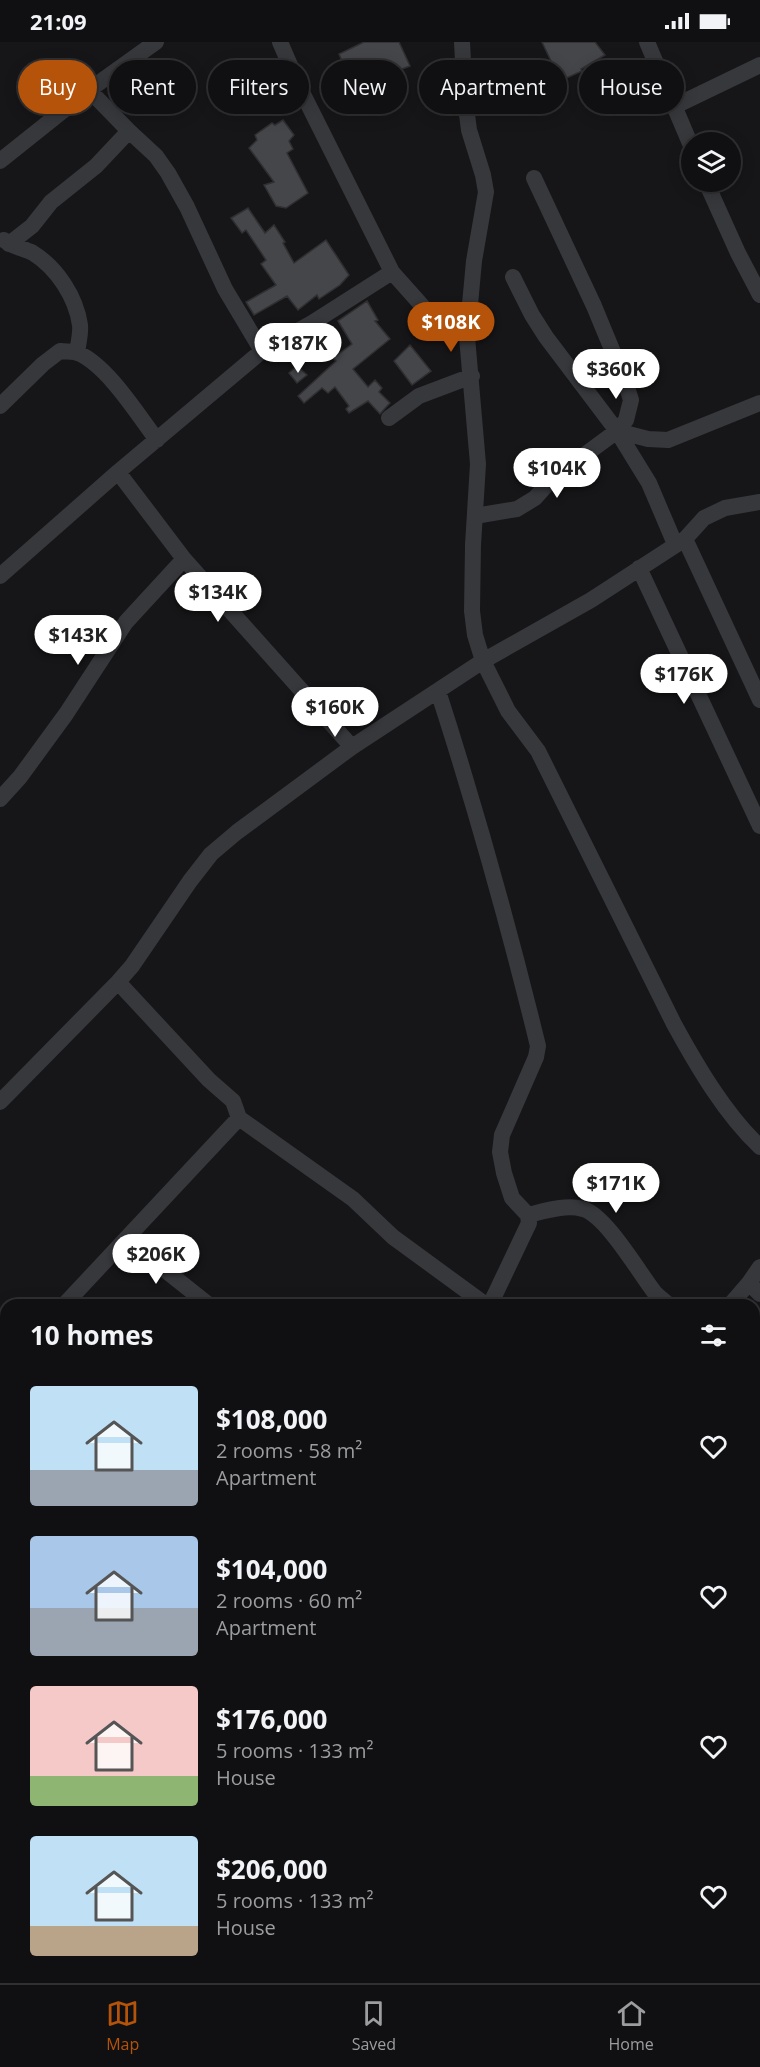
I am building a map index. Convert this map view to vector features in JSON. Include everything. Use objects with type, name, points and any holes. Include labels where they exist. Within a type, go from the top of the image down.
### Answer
[{"type":"street","points":[[97,84],[156,42]]},
{"type":"street","points":[[280,42],[299,86],[392,272],[425,309],[467,337]]},
{"type":"street","points":[[462,42],[468,120],[486,192],[477,239],[467,337],[478,464],[473,545],[472,611],[475,635],[483,661],[508,711],[538,751],[697,1066],[747,1134],[760,1147]]},
{"type":"street","points":[[647,42],[654,60]]},
{"type":"street","points":[[684,102],[760,65]]},
{"type":"street","points":[[97,98],[156,156],[168,173],[187,207],[225,289],[262,351]]},
{"type":"street","points":[[0,161],[59,114]]},
{"type":"street","points":[[676,114],[685,132]]},
{"type":"street","points":[[4,240],[32,226],[51,202],[96,166],[129,132]]},
{"type":"street","points":[[475,516],[517,509],[535,498],[551,480],[617,430],[626,420],[631,400],[594,306],[577,274],[534,178]]},
{"type":"street","points":[[711,192],[760,295]]},
{"type":"street","points":[[4,240],[31,252],[50,265],[71,295],[80,326],[77,353]]},
{"type":"street","points":[[0,576],[118,472],[262,351],[312,323],[392,272]]},
{"type":"street","points":[[513,277],[546,337],[617,430],[649,483],[760,700]]},
{"type":"street","points":[[0,406],[43,364],[60,351],[77,353],[94,363],[119,389],[157,440]]},
{"type":"street","points":[[389,418],[419,396],[472,376]]},
{"type":"street","points":[[617,430],[648,439],[668,440],[760,403]]},
{"type":"street","points":[[118,472],[184,559],[352,747]]},
{"type":"street","points":[[0,1102],[118,982],[132,966],[211,854],[237,832],[352,747],[483,661],[591,600],[680,541],[704,518],[725,508],[760,502]]},
{"type":"street","points":[[0,800],[20,777],[66,714],[126,622],[184,559]]},
{"type":"street","points":[[639,568],[760,826]]},
{"type":"street","points":[[438,691],[515,950],[538,1046],[536,1057],[502,1135],[500,1152],[512,1198],[528,1215],[529,1223],[491,1299]]},
{"type":"street","points":[[118,982],[209,1080],[233,1101],[239,1118],[353,1199],[393,1237],[480,1299]]},
{"type":"street","points":[[70,1299],[239,1118]]},
{"type":"street","points":[[528,1215],[563,1208],[584,1209],[599,1220],[662,1299]]},
{"type":"street","points":[[126,1239],[201,1299]]},
{"type":"street","points":[[739,1299],[755,1288],[760,1267]]},
{"type":"building","points":[[364,42],[399,42],[410,66],[407,67],[407,60],[342,60],[339,54]]},
{"type":"building","points":[[542,42],[595,42],[605,55],[596,60],[579,60],[579,72],[567,78],[567,60],[551,60]]},
{"type":"building","points":[[283,120],[294,135],[289,141],[293,149],[287,153],[308,193],[286,208],[276,206],[264,185],[274,182],[249,148],[257,140],[255,135],[272,123],[275,125]]},
{"type":"building","points":[[248,208],[265,233],[274,225],[285,242],[283,243],[294,263],[326,240],[349,275],[340,285],[319,299],[317,295],[298,310],[287,296],[254,315],[246,302],[276,285],[261,264],[266,260],[246,230],[242,233],[231,218]]},
{"type":"building","points":[[367,301],[378,320],[375,321],[390,339],[353,369],[368,387],[375,380],[382,388],[379,392],[390,403],[380,414],[368,401],[349,413],[346,409],[349,406],[335,387],[328,393],[322,388],[304,403],[298,396],[336,361],[333,358],[352,344],[338,321]]},
{"type":"building","points":[[410,345],[431,371],[412,385],[394,361]]},
{"type":"building","points":[[297,366],[307,375],[297,383],[289,373]]}]
